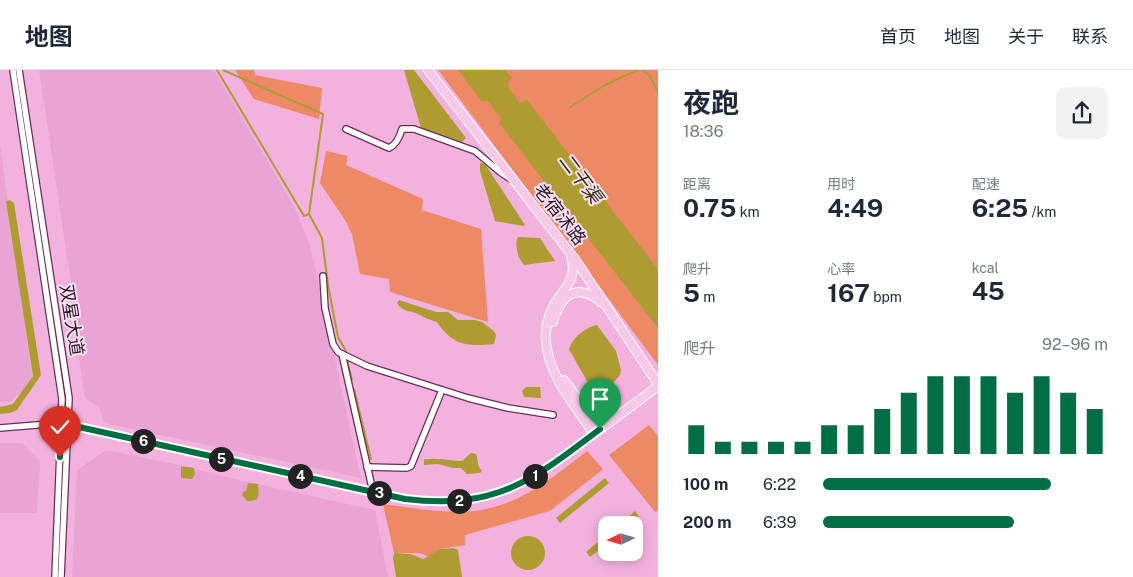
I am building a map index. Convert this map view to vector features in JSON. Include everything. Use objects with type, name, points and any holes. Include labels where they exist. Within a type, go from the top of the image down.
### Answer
[{"type":"main road","name":"老宿沭路","points":[[428,70],[569,250],[658,385]]},
{"type":"main road","points":[[569,250],[573,273],[551,311],[547,328],[546,347],[556,376],[597,431]]},
{"type":"main road","points":[[597,431],[560,374],[552,352],[551,341],[556,312],[568,295],[576,292],[588,294],[607,307]]},
{"type":"main road","points":[[597,431],[658,385]]},
{"type":"street","name":"双星大道","points":[[13,70],[62,399],[55,577]]},
{"type":"street","name":"双星大道","points":[[19,70],[69,398],[61,577]]},
{"type":"street","points":[[346,129],[389,148],[393,146],[401,135],[402,129],[414,129],[475,151],[500,172],[516,182]]},
{"type":"street","points":[[323,276],[325,308],[333,344],[338,352],[367,366],[442,390],[508,408],[552,415]]},
{"type":"street","points":[[342,354],[373,492]]},
{"type":"street","points":[[367,467],[407,468],[411,466],[442,390]]},
{"type":"street","points":[[0,428],[68,424],[405,499],[434,502],[481,498],[514,487],[533,478],[597,431]]},
{"type":"shaded area","points":[[39,70],[214,70],[294,206],[310,245],[361,478],[104,423],[100,409],[85,398],[69,291],[72,290]]},
{"type":"shaded area","points":[[235,70],[254,70],[255,75],[322,88],[319,119],[254,99]]},
{"type":"shaded area","points":[[438,70],[658,70],[658,365]]},
{"type":"shaded area","points":[[0,145],[33,382],[11,401],[0,402]]},
{"type":"shaded area","points":[[326,151],[348,156],[346,165],[423,199],[422,210],[481,229],[488,322],[390,292],[389,279],[360,274],[352,234],[345,220],[320,183]]},
{"type":"shaded area","points":[[649,425],[658,436],[658,510],[655,512],[609,455]]},
{"type":"shaded area","points":[[0,443],[22,443],[40,461],[37,513],[0,513]]},
{"type":"shaded area","points":[[106,450],[375,510],[388,577],[72,577],[77,470]]},
{"type":"shaded area","points":[[587,451],[603,469],[550,511],[465,535],[465,545],[439,549],[429,557],[420,553],[394,553],[383,504],[448,512],[486,509],[514,500],[540,486]]},
{"type":"water","points":[[404,70],[414,70],[466,138],[462,142],[421,128]]},
{"type":"water","name":"二干渠","points":[[458,70],[505,70],[512,78],[508,83],[509,89],[520,103],[527,100],[658,269],[658,328],[499,123],[502,119],[488,101],[482,102]]},
{"type":"water","points":[[480,163],[485,164],[525,225],[495,221],[480,171]]},
{"type":"water","points":[[10,200],[14,203],[41,375],[17,410],[0,414],[0,407],[13,404],[33,376],[6,201]]},
{"type":"water","points":[[518,237],[540,238],[555,261],[524,265],[517,251],[516,243]]},
{"type":"water","points":[[399,300],[436,312],[448,312],[458,320],[482,322],[494,331],[496,335],[494,344],[476,345],[461,343],[448,336],[437,322],[402,308],[397,303]]},
{"type":"water","points":[[597,325],[616,351],[621,370],[620,375],[611,385],[596,389],[588,383],[569,349],[573,341],[580,334],[588,328]]},
{"type":"water","points":[[526,387],[540,387],[541,398],[524,397],[522,391]]},
{"type":"water","points":[[471,453],[476,454],[478,465],[482,471],[480,473],[467,474],[461,468],[438,464],[424,465],[424,459],[462,461]]},
{"type":"water","points":[[181,466],[194,468],[195,474],[192,479],[181,478]]},
{"type":"water","points":[[605,478],[609,483],[560,523],[556,518]]},
{"type":"water","points":[[248,483],[258,484],[258,497],[251,501],[247,501],[242,495],[246,491]]},
{"type":"water","points":[[635,511],[638,516],[629,516]]},
{"type":"water","points":[[528,536],[535,537],[540,541],[544,546],[544,560],[540,565],[535,569],[528,570],[521,569],[516,565],[512,560],[511,553],[512,546],[516,541],[521,537]]},
{"type":"water","points":[[598,542],[598,550],[590,557],[586,552]]},
{"type":"water","points":[[453,548],[458,550],[462,577],[396,577],[394,553],[410,554],[424,559],[439,549]]},
{"type":"waterway","points":[[217,70],[304,216],[309,214]]},
{"type":"waterway","points":[[223,70],[323,114],[309,214],[322,238],[328,285],[338,337],[346,351]]},
{"type":"waterway","points":[[570,107],[605,85],[637,70]]},
{"type":"waterway","points":[[642,70],[649,75],[658,92]]},
{"type":"waterway","points":[[347,360],[352,380]]},
{"type":"waterway","points":[[354,389],[371,459]]},
{"type":"route","points":[[60,457],[61,423],[405,499],[448,502],[481,498],[514,487],[533,478],[600,429]]}]
